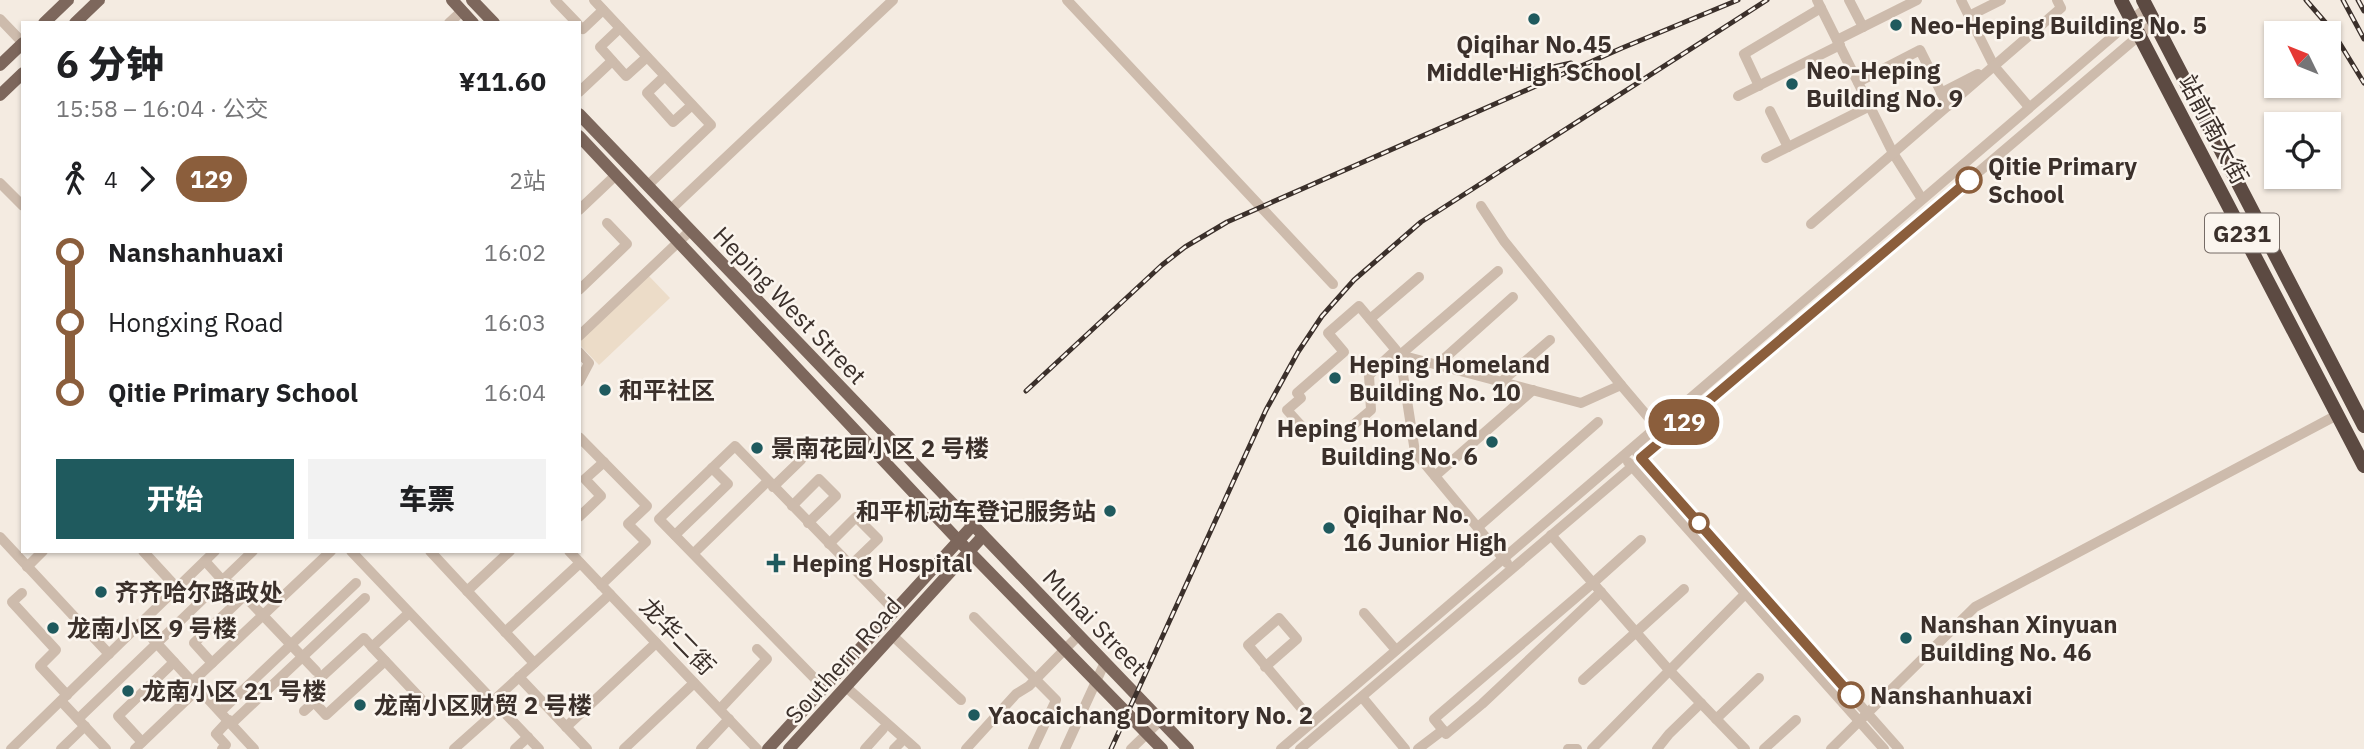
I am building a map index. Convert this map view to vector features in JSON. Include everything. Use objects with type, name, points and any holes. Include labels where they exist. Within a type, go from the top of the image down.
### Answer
[{"type":"highway","name":"站前南大街","points":[[2121,0],[2364,466]]},
{"type":"highway","name":"站前南大街","points":[[2145,3],[2359,403],[2364,426]]},
{"type":"main road","points":[[46,21],[68,0]]},
{"type":"main road","points":[[77,21],[99,0]]},
{"type":"main road","points":[[452,0],[472,21]]},
{"type":"main road","points":[[480,3],[493,21]]},
{"type":"main road","points":[[0,65],[21,45]]},
{"type":"main road","points":[[0,95],[21,75]]},
{"type":"main road","name":"Heping West Street","points":[[581,116],[973,525]]},
{"type":"main road","name":"Heping West Street","points":[[581,138],[958,540]]},
{"type":"main road","name":"Muhai Street","points":[[973,525],[1188,749]]},
{"type":"main road","name":"Southern Road","points":[[768,749],[973,525]]},
{"type":"main road","name":"Southern Road","points":[[795,747],[984,536]]},
{"type":"main road","name":"Muhai Street","points":[[958,540],[1162,749]]},
{"type":"street","points":[[555,0],[575,21]]},
{"type":"street","points":[[594,0],[711,125],[647,186]]},
{"type":"street","points":[[670,210],[893,0]]},
{"type":"street","points":[[1067,0],[1333,284]]},
{"type":"street","points":[[1849,0],[1863,27]]},
{"type":"street","points":[[1738,96],[1917,0]]},
{"type":"street","points":[[1961,0],[1994,66],[2029,107]]},
{"type":"street","points":[[1969,16],[2001,0]]},
{"type":"street","points":[[1811,225],[2061,8],[2057,0]]},
{"type":"street","points":[[1281,749],[2131,20],[2145,3]]},
{"type":"street","points":[[1759,86],[1744,54],[1819,4],[1893,153],[1922,199]]},
{"type":"street","points":[[451,21],[462,10]]},
{"type":"street","points":[[581,28],[583,30],[603,10]]},
{"type":"street","points":[[0,19],[21,41]]},
{"type":"street","points":[[1300,749],[2155,22]]},
{"type":"street","points":[[620,28],[600,47],[612,61],[626,76],[647,57]]},
{"type":"street","points":[[1858,82],[1920,50],[1948,106]]},
{"type":"street","points":[[581,90],[612,61]]},
{"type":"street","points":[[1941,93],[1994,66]]},
{"type":"street","points":[[665,76],[647,93],[673,122],[692,104]]},
{"type":"street","points":[[1766,158],[1870,106]]},
{"type":"street","points":[[1770,111],[1788,147]]},
{"type":"street","points":[[581,208],[616,175]]},
{"type":"street","points":[[0,183],[21,202]]},
{"type":"street","points":[[1481,206],[1504,241],[1665,437]]},
{"type":"street","points":[[581,288],[627,244],[607,223]]},
{"type":"street","points":[[581,334],[690,231]]},
{"type":"street","points":[[1497,271],[1398,353],[1369,375],[1371,410],[1346,430],[1306,431],[1287,410],[1301,398],[1297,393],[1344,352],[1328,333],[1359,306],[1398,353],[1415,452],[1512,569]]},
{"type":"street","points":[[1370,319],[1419,277]]},
{"type":"street","points":[[1437,365],[1513,297]]},
{"type":"street","points":[[1501,382],[1550,340]]},
{"type":"street","points":[[1398,353],[1581,403],[1620,385]]},
{"type":"street","points":[[581,354],[589,362],[581,378]]},
{"type":"street","points":[[1435,476],[1533,390]]},
{"type":"street","points":[[1831,749],[1975,607],[2337,415]]},
{"type":"street","points":[[1478,527],[1598,422]]},
{"type":"street","points":[[581,439],[647,506],[628,524],[646,542],[601,585]]},
{"type":"street","points":[[697,550],[801,460],[784,443]]},
{"type":"street","points":[[824,688],[659,519],[734,446],[894,610]]},
{"type":"street","points":[[1632,448],[1754,585],[1864,717],[1884,749]]},
{"type":"street","points":[[1623,457],[1745,593],[1864,717],[1899,749]]},
{"type":"street","points":[[581,515],[601,496],[585,480],[604,462]]},
{"type":"street","points":[[675,535],[728,484],[712,468]]},
{"type":"street","points":[[792,506],[819,479],[836,496],[808,523]]},
{"type":"street","points":[[829,544],[856,517],[878,539],[850,566]]},
{"type":"street","points":[[1551,535],[1669,670],[1745,749]]},
{"type":"street","points":[[0,537],[109,654]]},
{"type":"street","points":[[1601,592],[1482,704],[1446,734],[1434,719],[1642,540]]},
{"type":"street","points":[[27,567],[41,553]]},
{"type":"street","points":[[145,553],[177,588]]},
{"type":"street","points":[[11,749],[213,553]]},
{"type":"street","points":[[61,749],[81,723],[157,643],[251,553]]},
{"type":"street","points":[[174,662],[118,716],[139,745],[196,685],[212,663],[329,553]]},
{"type":"street","points":[[353,553],[539,749]]},
{"type":"street","points":[[432,553],[534,663]]},
{"type":"street","points":[[467,591],[508,553]]},
{"type":"street","name":"龙华二街","points":[[571,553],[757,749]]},
{"type":"street","points":[[205,561],[223,580],[235,586],[316,671]]},
{"type":"street","points":[[505,632],[580,563]]},
{"type":"street","points":[[220,711],[356,583]]},
{"type":"street","points":[[1592,749],[1754,585]]},
{"type":"street","points":[[1583,680],[1684,589]]},
{"type":"street","points":[[22,593],[12,603],[56,650],[40,666],[81,723],[106,749]]},
{"type":"street","points":[[454,749],[519,677],[610,594]]},
{"type":"street","points":[[212,663],[194,643],[244,596]]},
{"type":"street","points":[[222,749],[226,745],[216,734],[365,598]]},
{"type":"street","points":[[373,647],[409,613]]},
{"type":"street","points":[[1364,613],[1396,650]]},
{"type":"street","points":[[974,617],[1056,700],[1033,749]]},
{"type":"street","points":[[1265,667],[1297,639],[1279,618],[1248,645],[1265,667],[1313,722]]},
{"type":"street","points":[[139,625],[254,749]]},
{"type":"street","points":[[1543,625],[1548,641]]},
{"type":"street","points":[[893,636],[961,700]]},
{"type":"street","points":[[969,748],[1016,694],[1035,680],[1078,636]]},
{"type":"street","points":[[385,661],[326,715],[305,692],[364,638],[421,699]]},
{"type":"street","points":[[566,727],[656,643]]},
{"type":"street","points":[[720,709],[767,659],[757,649]]},
{"type":"street","points":[[1065,749],[1105,662]]},
{"type":"street","points":[[519,677],[587,749]]},
{"type":"street","points":[[1716,719],[1759,678]]},
{"type":"street","points":[[624,749],[694,683]]},
{"type":"street","points":[[846,687],[916,749]]},
{"type":"street","points":[[1470,688],[1482,704]]},
{"type":"street","points":[[1362,697],[1402,748]]},
{"type":"street","points":[[304,711],[314,702]]},
{"type":"street","points":[[1657,749],[1701,703]]},
{"type":"street","points":[[701,749],[729,719]]},
{"type":"street","points":[[1131,749],[1161,720]]},
{"type":"street","points":[[1764,749],[1796,720]]},
{"type":"street","points":[[865,749],[883,729]]},
{"type":"street","points":[[1419,749],[1443,730]]},
{"type":"street","points":[[515,749],[528,737]]},
{"type":"street","points":[[1568,749],[1577,749]]},
{"type":"shaded area","points":[[647,274],[670,298],[599,365],[581,346],[581,337]]},
{"type":"railway","points":[[1026,391],[1162,265],[1185,247],[1227,222],[1622,48],[1738,0]]},
{"type":"railway","points":[[1111,749],[1266,410],[1298,352],[1322,316],[1354,280],[1421,222],[1767,0]]},
{"type":"railway","points":[[2306,0],[2331,29],[2364,83]]},
{"type":"railway","points":[[2343,0],[2364,39]]},
{"type":"railway","points":[[2358,0],[2364,11]]},
{"type":"railway","points":[[1492,71],[1544,69],[1571,63]]},
{"type":"bus line","name":"129","points":[[1851,695],[1641,458],[1969,180]]},
{"type":"place","name":"Qiqihar No.45 Middle High School","points":[[1534,19]]},
{"type":"place","name":"Neo-Heping Building No. 5","points":[[1896,25]]},
{"type":"place","name":"Neo-Heping Building No. 9","points":[[1792,84]]},
{"type":"place","name":"Qitie Primary School","points":[[1969,180]]},
{"type":"place","name":"Heping Homeland Building No. 10","points":[[1335,378]]},
{"type":"place","name":"和平社区","points":[[605,390]]},
{"type":"place","name":"Heping Homeland Building No. 6","points":[[1492,442]]},
{"type":"place","name":"景南花园小区 2 号楼","points":[[757,448]]},
{"type":"place","name":"和平机动车登记服务站","points":[[1110,511]]},
{"type":"place","name":"Qiqihar No. 16 Junior High","points":[[1329,528]]},
{"type":"place","name":"Heping Hospital","points":[[776,563]]},
{"type":"place","name":"齐齐哈尔路政处","points":[[101,592]]},
{"type":"place","name":"龙南小区 9 号楼","points":[[53,628]]},
{"type":"place","name":"Nanshan Xinyuan Building No. 46","points":[[1906,638]]},
{"type":"place","name":"龙南小区 21 号楼","points":[[128,691]]},
{"type":"place","name":"Nanshanhuaxi","points":[[1851,695]]},
{"type":"place","name":"龙南小区财贸 2 号楼","points":[[360,705]]},
{"type":"place","name":"Yaocaichang Dormitory No. 2","points":[[974,715]]}]
